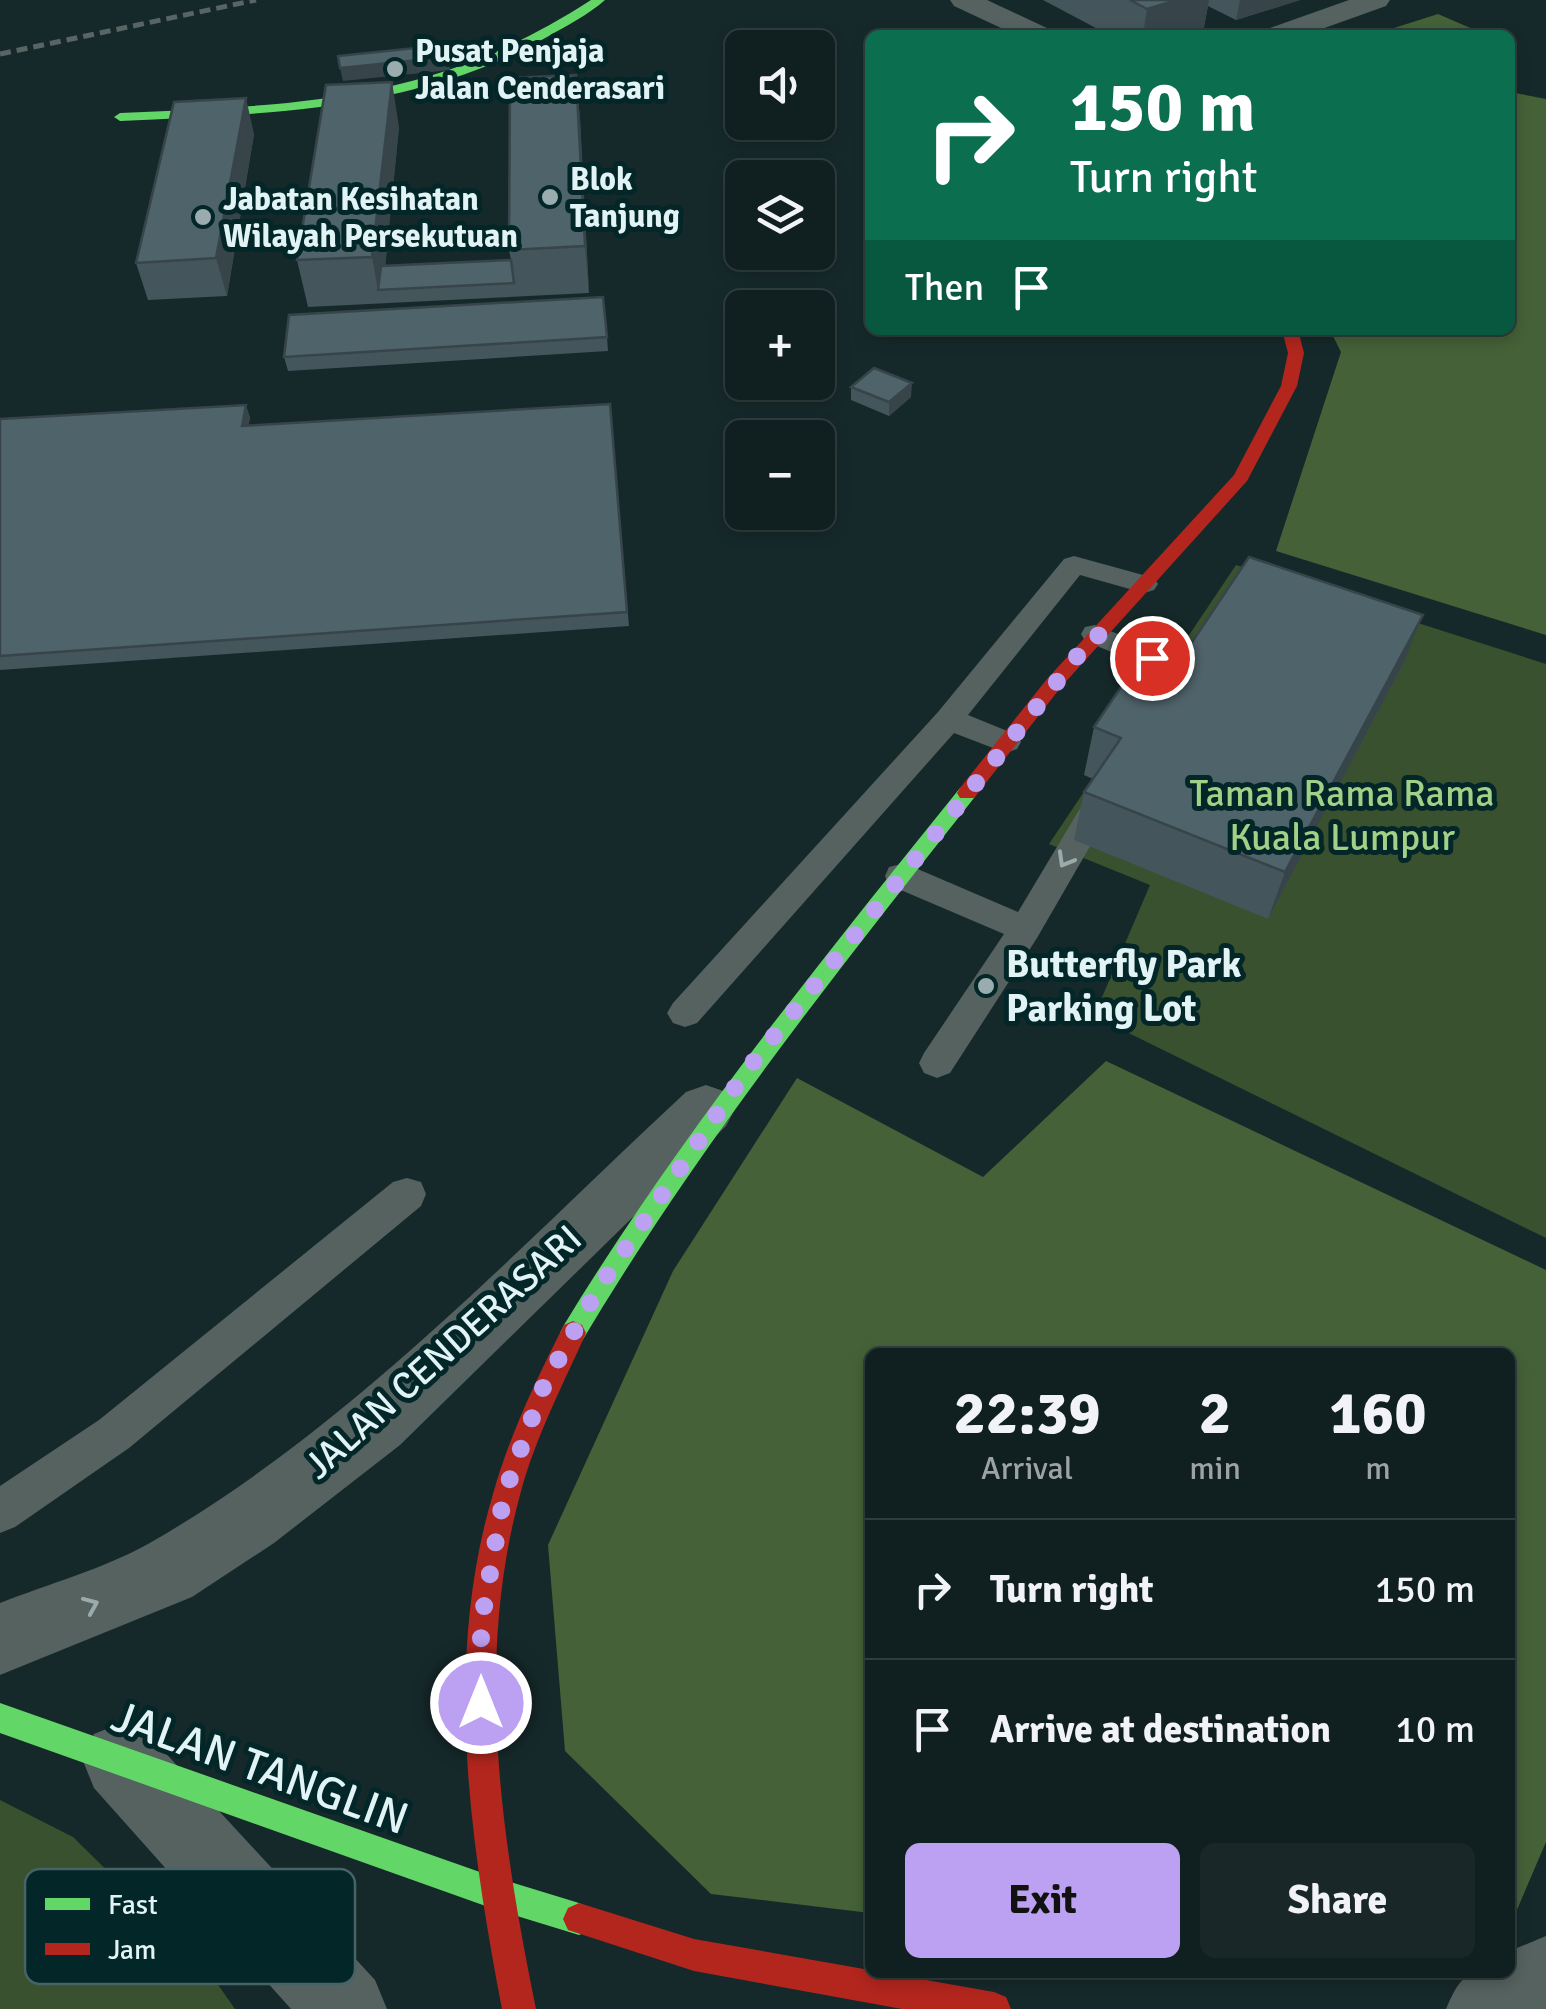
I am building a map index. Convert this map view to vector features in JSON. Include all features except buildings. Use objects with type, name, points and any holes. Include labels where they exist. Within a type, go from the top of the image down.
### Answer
[{"type":"street","points":[[120,117],[281,108],[410,89],[492,62],[572,20],[599,0]]},
{"type":"street","points":[[964,0],[1028,30]]},
{"type":"street","points":[[1291,30],[1376,0]]},
{"type":"street","name":"JALAN CENDERASARI","points":[[519,2009],[494,1893],[480,1782],[481,1624],[504,1495],[544,1385],[598,1289],[747,1070],[1095,634],[1242,477],[1289,386],[1296,353],[1291,335]]},
{"type":"street","name":"JALAN CENDERASARI","points":[[0,1638],[167,1572],[250,1519],[329,1459],[376,1423],[747,1070]]},
{"type":"street","name":"JALAN TANGLIN","points":[[0,1718],[494,1893],[694,1955],[994,2009]]},
{"type":"street","points":[[121,1760],[219,1869]]},
{"type":"street","points":[[1487,2009],[1546,1976]]},
{"type":"street","points":[[323,1984],[346,2009]]},
{"type":"lane","points":[[685,1013],[949,719],[1074,565],[1144,584]]},
{"type":"lane","points":[[1095,634],[1174,667],[1130,748]]},
{"type":"lane","points":[[949,719],[1006,742]]},
{"type":"lane","points":[[937,1063],[1024,929],[1111,781]]},
{"type":"lane","points":[[901,876],[1024,929]]},
{"type":"lane","points":[[0,1512],[114,1434],[407,1194]]},
{"type":"green space","points":[[1438,14],[1475,30],[1388,30]]},
{"type":"green space","points":[[1515,93],[1546,99],[1546,635],[1276,551],[1341,352],[1332,335],[1515,335]]},
{"type":"green space","name":"Taman Rama Rama Kuala Lumpur","points":[[1236,565],[1546,664],[1546,1238],[1094,1016],[1150,885],[1049,844]]},
{"type":"green space","points":[[1106,1061],[1546,1270],[1546,1842],[1516,1912],[1515,1348],[865,1348],[865,1912],[711,1894],[565,1751],[548,1545],[673,1271],[797,1078],[983,1177]]},
{"type":"green space","points":[[0,1800],[73,1837],[105,1869],[25,1869],[25,1984],[218,1984],[235,2009],[0,2009]]},
{"type":"railway","points":[[0,54],[256,0]]},
{"type":"traffic: fast","points":[[120,117],[309,105],[403,89],[448,77],[506,54],[599,0]]},
{"type":"traffic: fast","points":[[573,1333],[616,1261],[710,1123],[967,793]]},
{"type":"traffic: fast","points":[[0,1718],[494,1893],[579,1919]]},
{"type":"traffic: jam","points":[[967,793],[1054,683],[1241,477],[1289,386],[1296,353],[1291,335]]},
{"type":"traffic: jam","points":[[519,2009],[489,1835],[481,1664],[489,1579],[506,1496],[533,1414],[573,1333]]},
{"type":"traffic: jam","points":[[579,1919],[694,1955],[994,2009]]},
{"type":"place","name":"Pusat Penjaja Jalan Cenderasari","points":[[395,69]]},
{"type":"place","name":"Blok Tanjung","points":[[550,197]]},
{"type":"place","name":"Jabatan Kesihatan Wilayah Persekutuan","points":[[203,217]]},
{"type":"place","name":"Butterfly Park Parking Lot","points":[[986,986]]},
{"type":"route","points":[[481,1703],[481,1624],[504,1495],[544,1385],[598,1289],[747,1070],[1095,634],[1152,658]]}]
